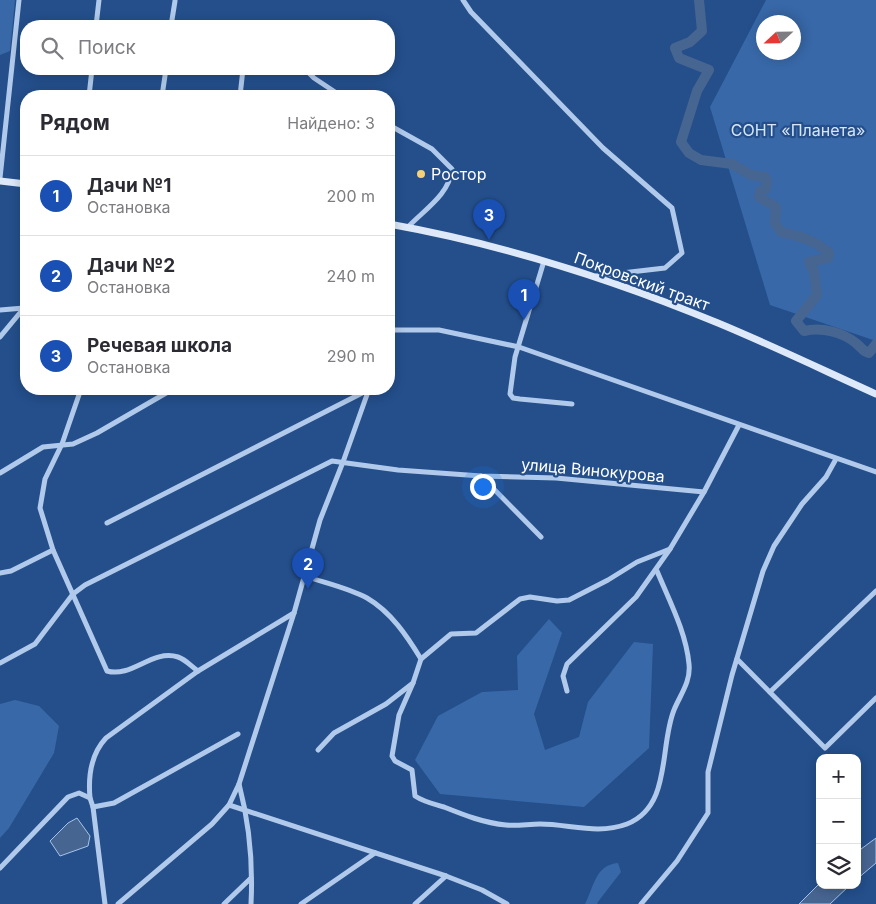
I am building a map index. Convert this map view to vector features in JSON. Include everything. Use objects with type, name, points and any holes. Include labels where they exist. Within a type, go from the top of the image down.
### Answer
[{"type":"main road","points":[[0,180],[20,183]]},
{"type":"main road","name":"Покровский тракт","points":[[395,225],[486,244],[590,276],[716,322],[876,394]]},
{"type":"street","points":[[0,180],[19,0]]},
{"type":"street","points":[[97,20],[99,0]]},
{"type":"street","points":[[463,0],[471,12],[547,93],[603,148],[672,208],[682,253],[665,268],[590,276]]},
{"type":"street","points":[[172,20],[175,1]]},
{"type":"street","points":[[90,90],[91,75]]},
{"type":"street","points":[[163,90],[165,75]]},
{"type":"street","points":[[241,90],[242,75]]},
{"type":"street","points":[[311,75],[332,90]]},
{"type":"street","points":[[395,129],[432,149],[452,169],[451,181],[436,202],[408,227]]},
{"type":"street","points":[[544,261],[518,347],[509,387],[513,398],[572,404]]},
{"type":"street","points":[[0,310],[20,308]]},
{"type":"street","points":[[0,337],[20,314]]},
{"type":"street","points":[[395,330],[439,330],[518,347],[876,472]]},
{"type":"street","points":[[79,395],[62,444],[45,479],[40,495],[41,514],[53,550],[107,671],[129,669],[161,656],[179,657],[198,670]]},
{"type":"street","points":[[0,473],[43,448],[73,444],[97,433],[163,395]]},
{"type":"street","points":[[107,523],[357,395]]},
{"type":"street","points":[[118,904],[212,824],[230,806],[239,784],[294,613],[325,504],[343,462],[367,395]]},
{"type":"street","points":[[567,691],[563,676],[567,664],[636,597],[657,571],[704,492],[739,424]]},
{"type":"street","points":[[641,904],[676,862],[708,813],[708,772],[755,595],[774,546],[802,504],[826,477],[836,459]]},
{"type":"street","name":"улица Винокурова","points":[[0,663],[28,650],[35,644],[73,594],[84,585],[332,461],[398,470],[481,476],[556,478],[704,492]]},
{"type":"street","points":[[481,476],[541,537]]},
{"type":"street","points":[[657,571],[684,640],[689,667],[683,693],[673,711],[662,766],[661,782],[649,807],[638,818],[626,824],[595,829],[543,824],[506,825],[475,818],[415,796],[412,770],[395,761],[392,756],[400,715],[421,659],[450,634],[476,633],[520,599],[530,597],[557,601],[568,600],[608,580],[637,562],[670,549]]},
{"type":"street","points":[[0,573],[19,568],[53,550]]},
{"type":"street","points":[[305,576],[367,598],[396,623],[421,659]]},
{"type":"street","points":[[770,692],[876,590]]},
{"type":"street","points":[[105,904],[93,807],[88,785],[96,748],[106,738],[198,670],[294,613]]},
{"type":"street","points":[[737,658],[824,748],[876,698]]},
{"type":"street","points":[[318,750],[334,733],[386,704],[413,683]]},
{"type":"street","points":[[93,807],[114,803],[238,734]]},
{"type":"street","points":[[239,784],[246,810],[251,904]]},
{"type":"street","points":[[0,868],[68,797],[79,793],[90,798]]},
{"type":"street","points":[[230,806],[446,876],[482,890],[507,904]]},
{"type":"street","points":[[301,904],[375,853]]},
{"type":"street","points":[[415,904],[446,876]]},
{"type":"street","points":[[224,904],[251,878]]},
{"type":"green space","points":[[0,0],[15,0],[10,51],[0,55]]},
{"type":"green space","name":"СОНТ «Планета»","points":[[766,0],[876,0],[876,341],[770,305],[710,107],[756,19],[756,60],[801,60],[801,15],[758,15]]},
{"type":"green space","points":[[549,619],[562,633],[534,714],[545,750],[579,737],[588,702],[634,642],[653,644],[649,748],[584,807],[440,794],[415,760],[438,716],[482,692],[518,690],[517,656]]},
{"type":"green space","points":[[15,700],[39,706],[59,726],[54,753],[9,828],[0,838],[0,704]]},
{"type":"green space","points":[[618,863],[621,872],[598,904],[585,904],[600,872],[610,865]]},
{"type":"shaded area","points":[[77,818],[90,836],[88,846],[60,856],[50,841],[68,823]]},
{"type":"shaded area","points":[[876,838],[876,863],[861,876],[861,849]]},
{"type":"shaded area","points":[[816,887],[816,889],[846,889],[830,904],[799,904]]},
{"type":"waterway","points":[[699,0],[702,31],[690,42],[675,48],[679,58],[709,70],[697,91],[681,142],[689,153],[701,160],[732,164],[751,175],[765,177],[767,181],[766,189],[760,191],[759,197],[776,207],[775,223],[781,232],[812,242],[829,253],[828,258],[809,262],[814,272],[817,295],[796,321],[804,331],[825,330],[845,336],[869,353],[876,344]]},
{"type":"place","name":"Ростор","points":[[421,174]]},
{"type":"place","name":"Речевая школа","points":[[489,240]]},
{"type":"place","name":"Дачи №1","points":[[524,320]]},
{"type":"place","name":"Дачи №2","points":[[308,589]]}]
